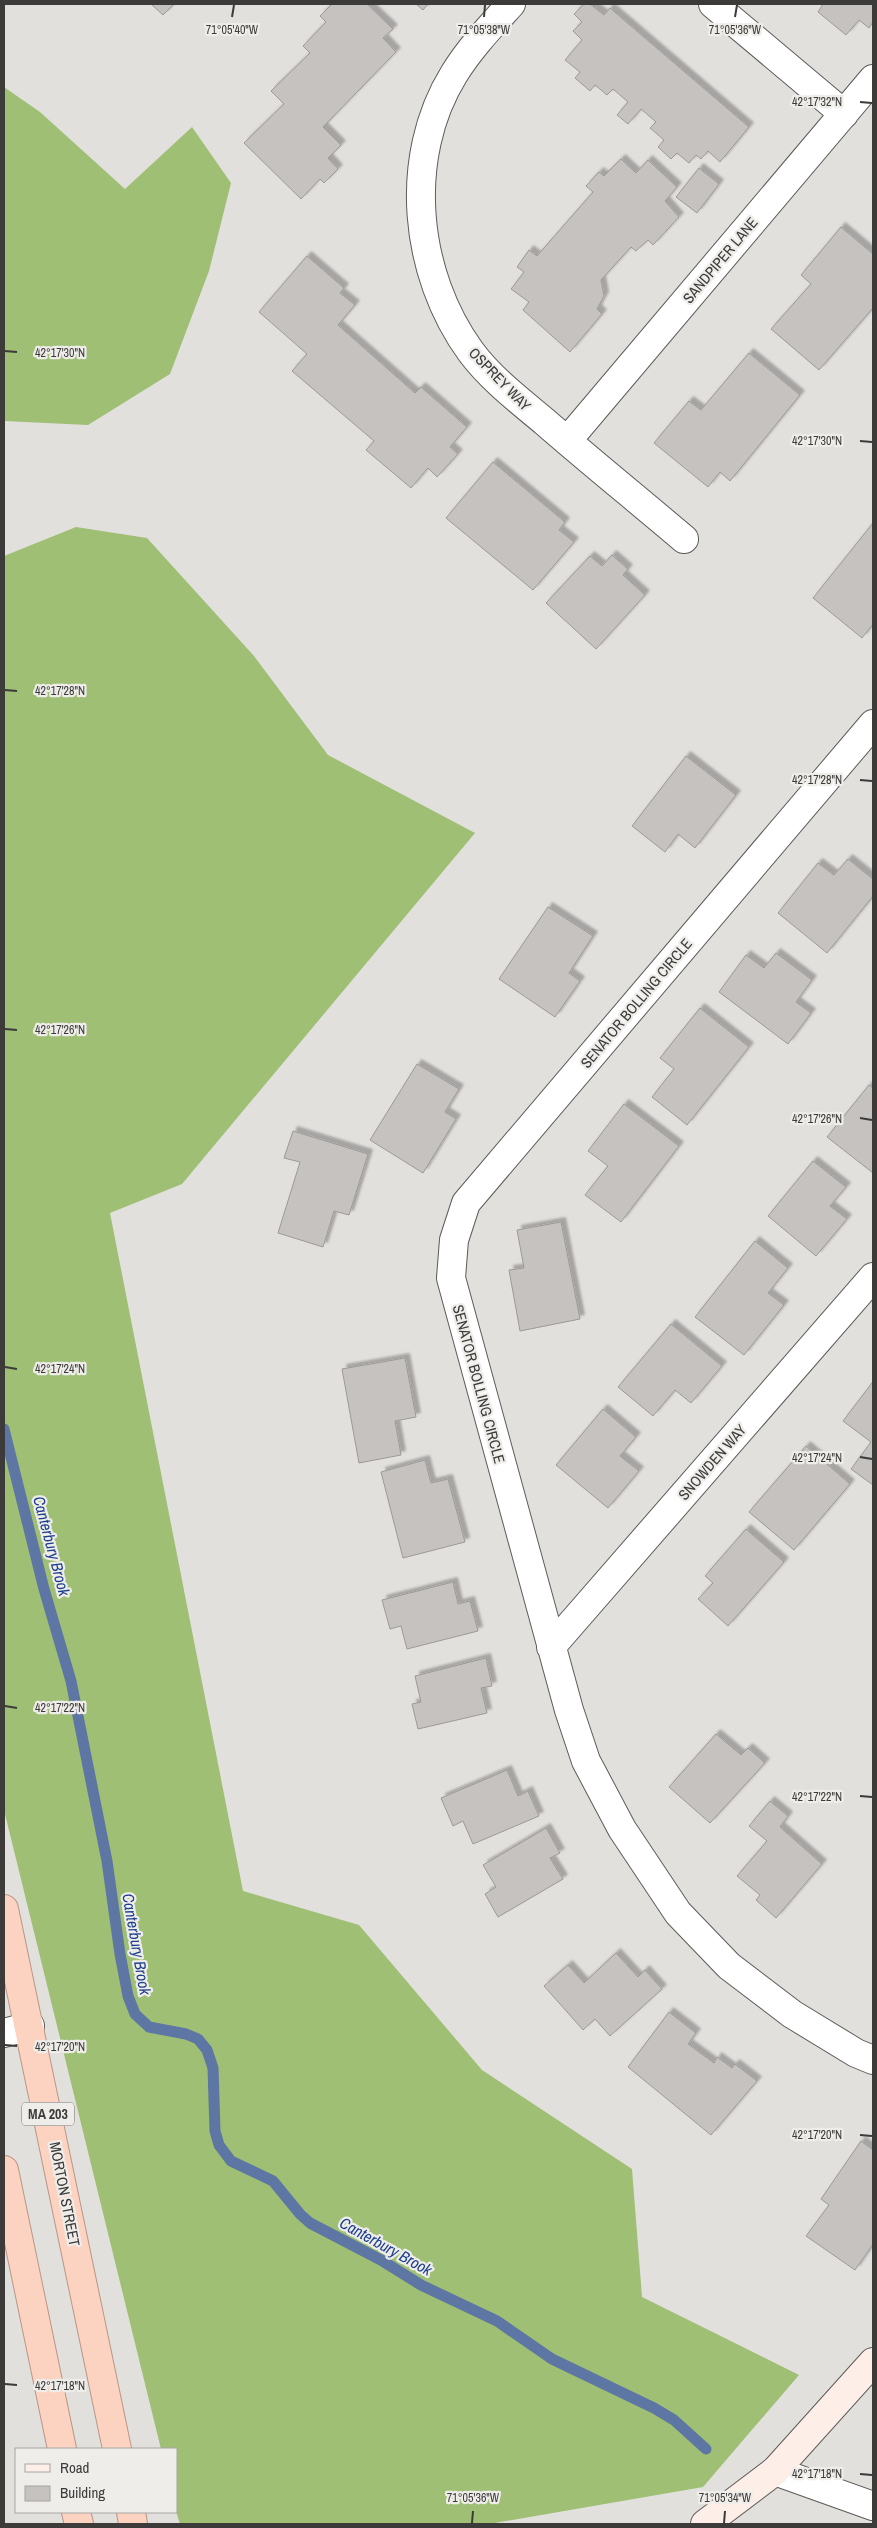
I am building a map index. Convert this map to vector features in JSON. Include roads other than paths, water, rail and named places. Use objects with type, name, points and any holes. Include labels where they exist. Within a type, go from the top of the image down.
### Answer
[{"type":"highway","name":"MORTON STREET","points":[[4,1909],[17,2030],[117,2448]]},
{"type":"highway","points":[[4,2170],[62,2448]]},
{"type":"main road","points":[[705,2524],[775,2471],[873,2362]]},
{"type":"street","name":"OSPREY WAY","points":[[511,4],[477,41],[458,68],[434,114],[424,159],[421,205],[428,261],[444,307],[472,353],[506,389],[684,539]]},
{"type":"street","points":[[713,4],[844,114]]},
{"type":"street","name":"SANDPIPER LANE","points":[[567,441],[873,79]]},
{"type":"street","name":"SENATOR BOLLING CIRCLE","points":[[873,724],[466,1203],[454,1240],[450,1278],[551,1648],[586,1761],[622,1829],[678,1913],[729,1966],[792,2014],[856,2053],[873,2060]]},
{"type":"street","name":"SNOWDEN WAY","points":[[551,1648],[873,1277]]},
{"type":"street","points":[[775,2471],[873,2506]]},
{"type":"waterway","name":"Canterbury Brook","points":[[4,1429],[44,1589],[71,1681],[107,1861],[128,1996],[135,2014],[149,2027],[186,2034],[198,2039],[207,2050],[213,2068],[215,2131],[219,2145],[231,2161],[273,2181],[300,2214],[310,2223],[381,2260],[421,2285],[497,2321],[552,2359],[654,2408],[674,2420],[706,2449]]}]
